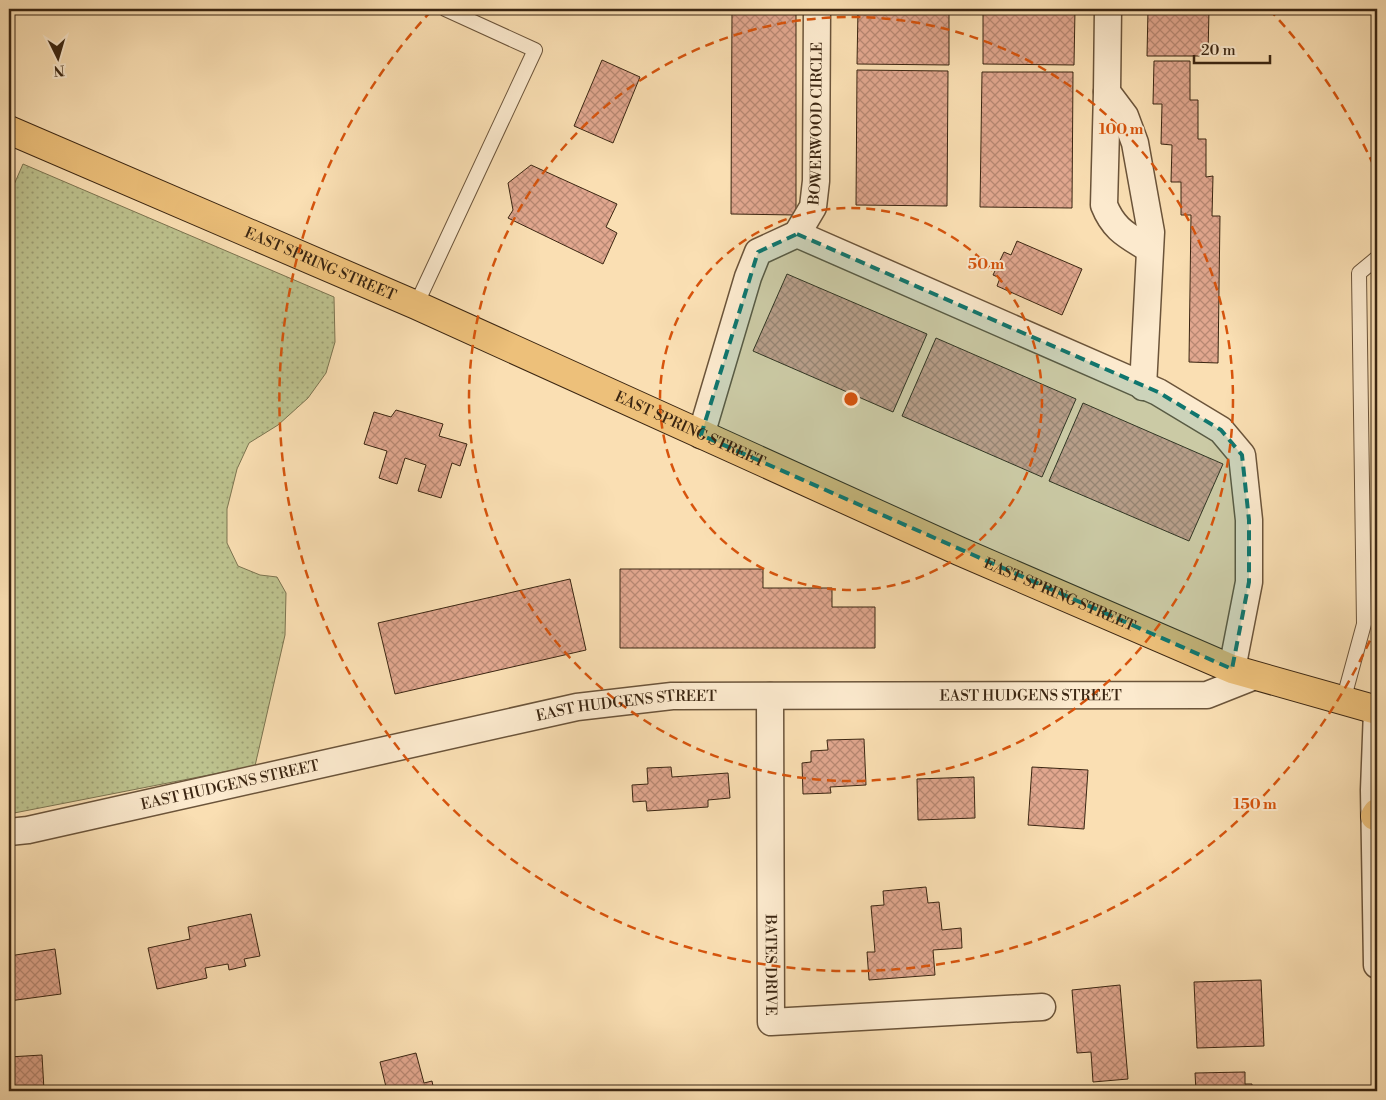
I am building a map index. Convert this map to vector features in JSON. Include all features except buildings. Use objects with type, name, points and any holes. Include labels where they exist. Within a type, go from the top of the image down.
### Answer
[{"type":"main road","name":"EAST SPRING STREET","points":[[9,130],[416,305],[959,551],[1244,673],[1377,710]]},
{"type":"street","name":"BOWERWOOD CIRCLE","points":[[796,234],[813,207],[816,181],[817,9]]},
{"type":"street","points":[[1108,9],[1104,205],[1110,220],[1122,232],[1149,249]]},
{"type":"street","points":[[1107,92],[1125,116],[1135,143],[1151,232],[1142,387]]},
{"type":"street","points":[[701,434],[748,276],[758,252],[796,234],[1184,406],[1221,430],[1242,455],[1249,520],[1244,673]]},
{"type":"street","name":"EAST HUDGENS STREET","points":[[9,832],[28,830],[577,707],[672,696],[1207,695],[1244,673]]},
{"type":"street","name":"BATES DRIVE","points":[[770,696],[771,1022],[1042,1007]]},
{"type":"street","points":[[1377,710],[1377,965]]},
{"type":"lane","points":[[416,305],[535,50],[445,9]]},
{"type":"lane","points":[[1343,701],[1371,602],[1359,273],[1377,258]]},
{"type":"highlighted area","points":[[797,234],[1158,392],[1221,430],[1242,455],[1249,520],[1249,582],[1232,669],[701,435],[758,252]]},
{"type":"green space","points":[[23,164],[334,297],[335,342],[326,373],[308,398],[278,425],[249,443],[237,469],[227,509],[227,543],[238,566],[260,575],[277,577],[286,593],[285,635],[255,766],[9,814],[9,196]]}]
